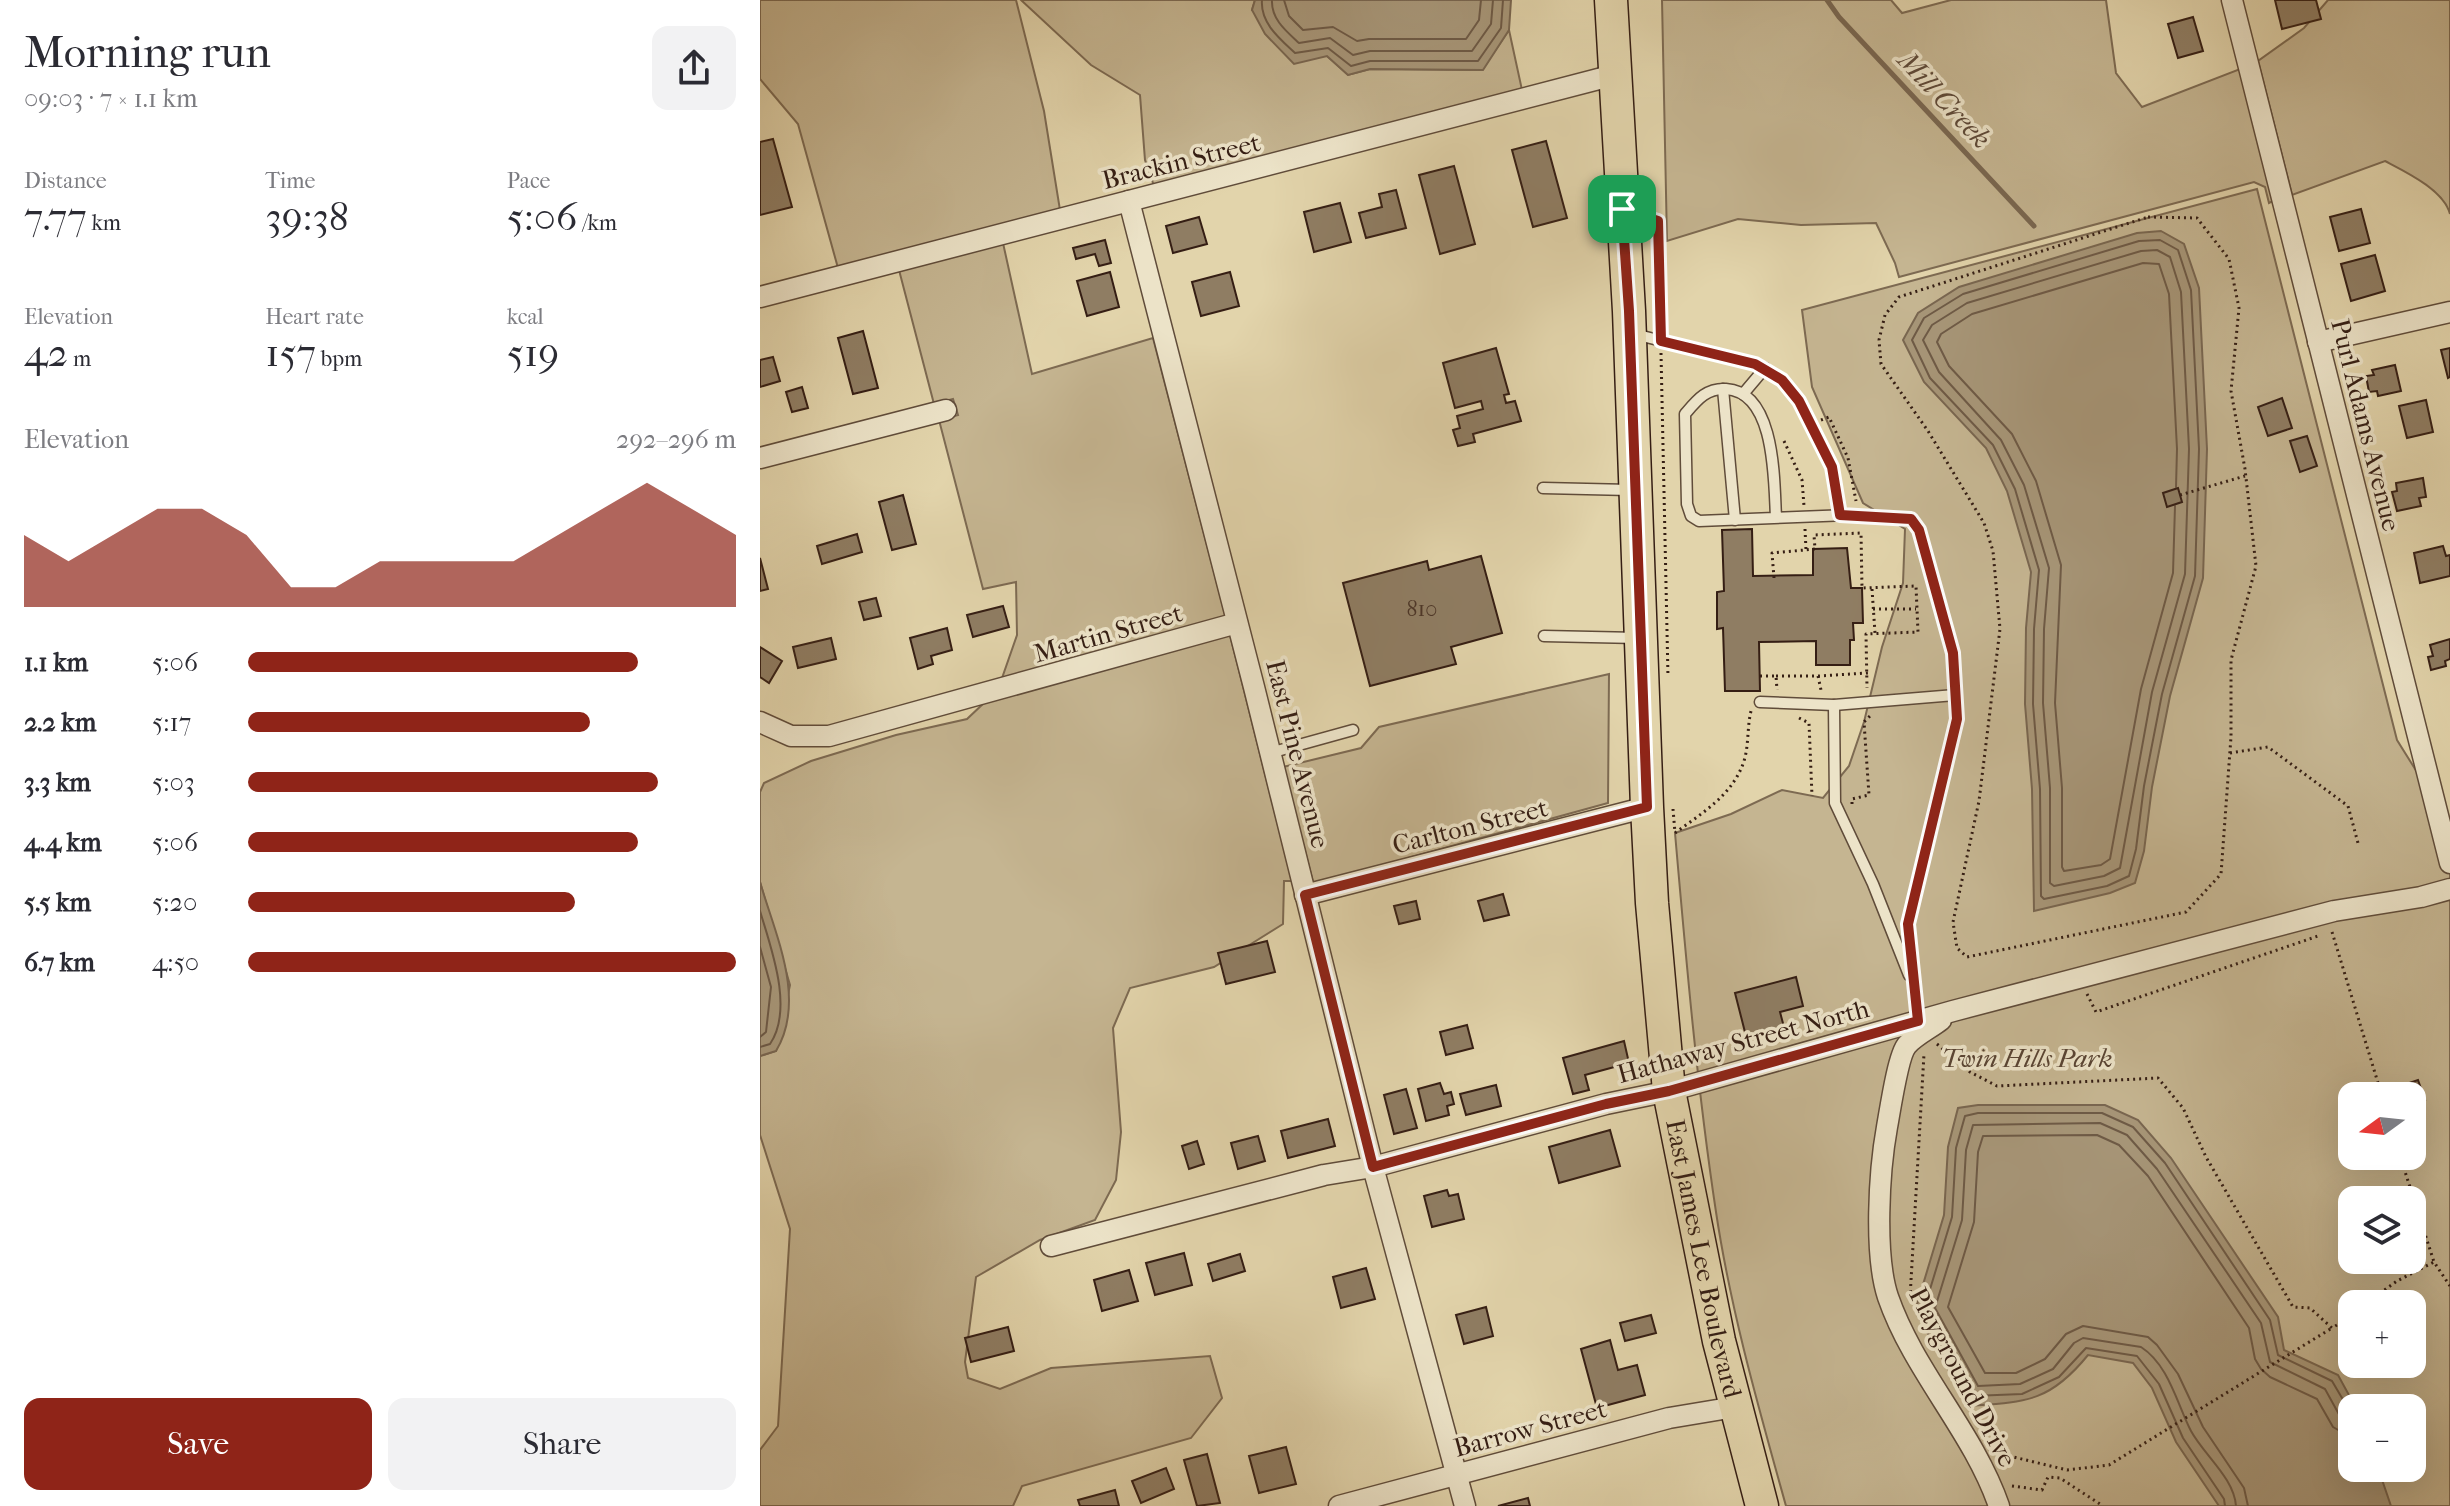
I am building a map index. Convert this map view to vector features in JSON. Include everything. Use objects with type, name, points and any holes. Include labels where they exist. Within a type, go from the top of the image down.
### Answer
[{"type":"main road","name":"East James Lee Boulevard","points":[[1611,0],[1630,333],[1641,638],[1660,806],[1669,1091],[1702,1264],[1762,1506]]},
{"type":"street","name":"Purl Adams Avenue","points":[[2232,0],[2450,863]]},
{"type":"street","name":"Brackin Street","points":[[760,297],[1614,75]]},
{"type":"street","name":"East Pine Avenue","points":[[1129,201],[1373,1167],[1465,1506]]},
{"type":"street","points":[[2318,342],[2450,312]]},
{"type":"street","points":[[760,458],[946,410]]},
{"type":"street","name":"Martin Street","points":[[760,722],[791,736],[829,736],[1237,623]]},
{"type":"street","name":"Carlton Street","points":[[1305,895],[1660,806]]},
{"type":"street","name":"Hathaway Street North","points":[[1051,1246],[1324,1175],[1373,1167],[1606,1104],[1669,1091],[1953,1011],[2334,911],[2421,897],[2450,889]]},
{"type":"street","name":"Playground Drive","points":[[1953,1011],[1905,1046],[1881,1165],[1879,1209],[1883,1277],[1905,1334],[1988,1475],[1999,1506]]},
{"type":"street","name":"Barrow Street","points":[[1339,1506],[1669,1418],[1735,1407]]},
{"type":"lane","points":[[1630,333],[1765,368],[1782,380],[1799,401],[1832,467],[1840,515]]},
{"type":"lane","points":[[1743,394],[1765,368]]},
{"type":"lane","points":[[1723,389],[1735,520]]},
{"type":"lane","points":[[1776,518],[1771,439],[1751,399],[1738,390],[1723,389],[1700,396],[1685,414],[1687,504],[1691,516],[1699,521],[1735,520],[1840,515],[1911,519],[1919,530],[1953,653],[1957,719],[1908,924],[1918,1021]]},
{"type":"lane","points":[[1543,488],[1636,490]]},
{"type":"lane","points":[[1544,636],[1641,638]]},
{"type":"lane","points":[[1760,705],[1834,705],[1955,695]]},
{"type":"lane","points":[[1834,705],[1835,803],[1873,884],[1915,988]]},
{"type":"lane","points":[[1270,753],[1353,730]]},
{"type":"path","points":[[1622,209],[1658,221],[1668,681]]},
{"type":"path","points":[[2148,217],[2197,218],[2229,259],[2239,308],[2231,391],[2256,566],[2231,660],[2230,753],[2221,874],[2186,912],[1967,957],[1957,948],[1953,922],[1979,801],[2000,629],[1993,551],[1984,523],[1928,431],[1881,364],[1879,340],[1885,315],[1899,297],[2148,217]]},
{"type":"path","points":[[1783,440],[1802,480],[1806,550]]},
{"type":"path","points":[[2180,495],[2245,476]]},
{"type":"path","points":[[1774,578],[1772,553],[1815,549],[1814,535],[1861,533],[1862,588],[1916,586],[1918,632],[1866,634],[1867,688],[1856,689]]},
{"type":"path","points":[[1872,588],[1875,633]]},
{"type":"path","points":[[1873,609],[1916,609]]},
{"type":"path","points":[[1760,676],[1868,673]]},
{"type":"path","points":[[1776,676],[1777,693]]},
{"type":"path","points":[[1818,676],[1822,692],[1830,692]]},
{"type":"path","points":[[1660,806],[1675,833],[1719,801],[1744,760],[1752,708],[1760,705]]},
{"type":"path","points":[[1790,715],[1809,723],[1812,796]]},
{"type":"path","points":[[1852,812],[1852,799],[1869,795],[1864,722],[1870,716]]},
{"type":"path","points":[[2230,753],[2268,747],[2348,806],[2358,843]]},
{"type":"path","points":[[2088,994],[2096,1012],[2332,931],[2378,1082]]},
{"type":"path","points":[[1936,1044],[1970,1072],[1997,1086],[2158,1078],[2183,1108],[2206,1157],[2293,1307],[2310,1308],[2332,1328]]},
{"type":"path","points":[[1909,1312],[1924,1049]]},
{"type":"path","points":[[2404,1170],[2434,1262],[2450,1286]]},
{"type":"path","points":[[2384,1290],[2434,1262]]},
{"type":"path","points":[[1997,1453],[2067,1470],[2109,1465],[2338,1324]]},
{"type":"path","points":[[2011,1486],[2042,1490],[2048,1477],[2060,1478],[2103,1506]]},
{"type":"green space","points":[[760,0],[1016,0],[1044,111],[1060,210],[838,268],[798,124],[760,79]]},
{"type":"green space","points":[[1021,0],[1255,0],[1252,10],[1327,56],[1348,75],[1370,69],[1482,70],[1509,30],[1522,90],[1154,186],[1145,160],[1140,95],[1091,65]]},
{"type":"green space","points":[[1662,0],[1891,0],[1902,13],[1951,0],[2106,0],[2116,73],[2142,107],[2240,69],[2273,201],[2269,203],[2265,187],[2254,182],[1899,277],[1876,223],[1801,225],[1738,219],[1667,241]]},
{"type":"green space","points":[[2328,0],[2450,0],[2450,214],[2432,190],[2385,161],[2292,195],[2258,61],[2304,28]]},
{"type":"green space","name":"Twin Hills Park","points":[[2257,189],[2397,740],[2450,825],[2450,1506],[1786,1506],[1756,1397],[1722,1249],[1698,1070],[1675,833],[1731,814],[1782,790],[1823,798],[1849,766],[1864,722],[1882,647],[1903,583],[1905,529],[1863,503],[1812,387],[1802,310]]},
{"type":"green space","points":[[1003,243],[1032,374],[1153,338],[1226,618],[1001,681],[1017,635],[1016,582],[983,589],[939,420],[958,415],[953,399],[934,404],[899,270]]},
{"type":"green space","points":[[1230,635],[1292,881],[1284,881],[1283,924],[1214,967],[1130,988],[1113,1028],[1121,1132],[1116,1180],[1095,1220],[1040,1240],[976,1277],[965,1362],[968,1378],[1000,1389],[1051,1368],[1210,1356],[1222,1398],[1191,1438],[1022,1486],[1013,1506],[760,1506],[760,1450],[778,1426],[790,1229],[760,1135],[760,1056],[776,1051],[790,985],[760,882],[760,792],[764,783],[811,761],[896,735],[967,719],[984,703]]},
{"type":"green space","points":[[1609,674],[1608,803],[1313,882],[1283,767],[1361,748],[1379,727]]},
{"type":"water","points":[[1255,0],[1511,0],[1509,30],[1483,70],[1370,69],[1348,75],[1327,56],[1294,64],[1265,34],[1252,10]]},
{"type":"water","points":[[2161,231],[2184,244],[2199,288],[2207,449],[2203,578],[2170,696],[2152,787],[2144,851],[2135,883],[2110,893],[2034,911],[2032,789],[2025,704],[2026,628],[2031,572],[2007,491],[1986,448],[1924,382],[1903,340],[1918,313],[1959,287],[2137,233]]},
{"type":"water","points":[[760,882],[785,967],[789,1010],[785,1031],[776,1051],[760,1056]]},
{"type":"water","points":[[1978,1105],[2105,1105],[2138,1120],[2171,1158],[2278,1317],[2284,1350],[2338,1375],[2348,1394],[2338,1394],[2338,1482],[2383,1482],[2391,1506],[2219,1506],[2176,1442],[2152,1388],[2133,1363],[2088,1355],[2061,1382],[2036,1397],[1969,1406],[1915,1311],[1944,1215],[1948,1147],[1958,1108]]},
{"type":"building","points":[[2275,0],[2316,0],[2321,19],[2282,29]]},
{"type":"building","points":[[2193,17],[2203,51],[2178,58],[2168,24]]},
{"type":"building","points":[[773,139],[792,207],[760,215],[760,142]]},
{"type":"building","points":[[1546,141],[1567,218],[1533,227],[1512,150]]},
{"type":"building","points":[[1454,166],[1475,244],[1440,254],[1419,175]]},
{"type":"building","points":[[1396,190],[1406,228],[1366,238],[1359,213],[1382,207],[1379,194]]},
{"type":"building","points":[[1340,203],[1351,242],[1314,252],[1304,212]]},
{"type":"building","points":[[2361,209],[2370,243],[2339,251],[2330,217]]},
{"type":"building","points":[[1199,217],[1207,244],[1173,253],[1166,226]]},
{"type":"building","points":[[1105,240],[1111,263],[1099,266],[1095,254],[1076,259],[1073,248]]},
{"type":"building","points":[[2375,255],[2385,291],[2351,301],[2341,264]]},
{"type":"building","points":[[1110,272],[1119,307],[1087,316],[1077,281]]},
{"type":"building","points":[[1230,272],[1239,306],[1201,316],[1192,282]]},
{"type":"building","points":[[863,331],[878,388],[853,394],[838,338]]},
{"type":"building","points":[[1496,348],[1509,394],[1504,395],[1506,403],[1515,401],[1521,421],[1473,434],[1475,442],[1458,446],[1453,430],[1460,428],[1457,416],[1483,409],[1481,401],[1455,408],[1443,363]]},
{"type":"building","points":[[2450,348],[2450,377],[2448,378],[2441,350]]},
{"type":"building","points":[[773,357],[780,381],[760,387],[760,360]]},
{"type":"building","points":[[2395,365],[2401,391],[2378,396],[2377,391],[2369,392],[2366,376],[2374,375],[2372,370]]},
{"type":"building","points":[[802,387],[808,408],[792,412],[786,392]]},
{"type":"building","points":[[2282,398],[2292,428],[2268,436],[2258,407]]},
{"type":"building","points":[[2426,400],[2433,432],[2407,438],[2399,406]]},
{"type":"building","points":[[2307,436],[2317,466],[2300,472],[2290,441]]},
{"type":"building","points":[[2423,478],[2426,497],[2419,498],[2421,506],[2397,511],[2392,492],[2397,491],[2396,483]]},
{"type":"building","points":[[2178,488],[2182,502],[2167,507],[2163,493]]},
{"type":"building","points":[[903,495],[916,544],[892,550],[879,502]]},
{"type":"building","points":[[1752,529],[1753,576],[1813,575],[1813,549],[1847,548],[1851,588],[1862,588],[1863,623],[1853,623],[1850,665],[1816,665],[1816,641],[1759,642],[1760,691],[1725,691],[1723,628],[1717,629],[1717,592],[1724,591],[1722,530]]},
{"type":"building","points":[[857,534],[862,552],[822,564],[817,546]]},
{"type":"building","points":[[2443,546],[2446,556],[2450,555],[2450,576],[2420,583],[2414,553]]},
{"type":"building","points":[[1481,556],[1502,633],[1451,647],[1456,664],[1370,686],[1343,583],[1427,561],[1429,570]]},
{"type":"building","points":[[760,558],[768,589],[760,591]]},
{"type":"building","points":[[876,598],[881,616],[864,620],[859,602]]},
{"type":"building","points":[[1003,606],[1009,627],[973,637],[967,615]]},
{"type":"building","points":[[947,628],[952,650],[931,656],[933,664],[918,669],[910,638]]},
{"type":"building","points":[[831,638],[836,659],[798,668],[793,647]]},
{"type":"building","points":[[2450,639],[2450,659],[2445,661],[2446,666],[2431,670],[2428,657],[2433,656],[2430,645]]},
{"type":"building","points":[[760,647],[782,661],[769,683],[760,677]]},
{"type":"building","points":[[1503,894],[1509,915],[1484,921],[1478,901]]},
{"type":"building","points":[[1416,901],[1420,919],[1399,924],[1394,906]]},
{"type":"building","points":[[1267,941],[1275,972],[1226,984],[1218,953]]},
{"type":"building","points":[[1796,977],[1803,1006],[1780,1012],[1785,1031],[1747,1040],[1735,993]]},
{"type":"building","points":[[1467,1025],[1473,1048],[1446,1055],[1440,1032]]},
{"type":"building","points":[[1624,1041],[1629,1063],[1585,1075],[1589,1090],[1573,1094],[1563,1058]]},
{"type":"building","points":[[1440,1083],[1444,1094],[1451,1092],[1454,1104],[1447,1106],[1449,1115],[1426,1121],[1418,1089]]},
{"type":"building","points":[[1496,1085],[1501,1106],[1466,1115],[1460,1094]]},
{"type":"building","points":[[1406,1089],[1417,1128],[1394,1134],[1384,1095]]},
{"type":"building","points":[[1328,1119],[1335,1146],[1288,1158],[1281,1131]]},
{"type":"building","points":[[1610,1130],[1620,1166],[1559,1183],[1549,1147]]},
{"type":"building","points":[[1258,1136],[1265,1161],[1238,1169],[1231,1143]]},
{"type":"building","points":[[1197,1141],[1204,1164],[1189,1169],[1182,1146]]},
{"type":"building","points":[[1447,1190],[1449,1196],[1458,1194],[1464,1219],[1432,1227],[1424,1196]]},
{"type":"building","points":[[1184,1253],[1192,1285],[1155,1295],[1146,1263]]},
{"type":"building","points":[[1240,1254],[1245,1271],[1213,1281],[1208,1264]]},
{"type":"building","points":[[1366,1268],[1375,1299],[1341,1308],[1333,1277]]},
{"type":"building","points":[[1129,1270],[1138,1301],[1102,1311],[1094,1280]]},
{"type":"building","points":[[1486,1307],[1493,1336],[1464,1344],[1456,1315]]},
{"type":"building","points":[[1651,1315],[1656,1333],[1625,1341],[1620,1323]]},
{"type":"building","points":[[1008,1327],[1014,1351],[971,1362],[965,1338]]},
{"type":"building","points":[[1610,1340],[1618,1370],[1637,1365],[1645,1395],[1597,1408],[1581,1349]]},
{"type":"building","points":[[1286,1447],[1296,1484],[1259,1493],[1249,1456]]},
{"type":"building","points":[[1207,1454],[1220,1503],[1197,1506],[1184,1460]]},
{"type":"building","points":[[1166,1468],[1174,1489],[1141,1503],[1132,1481]]},
{"type":"building","points":[[1115,1490],[1119,1506],[1080,1506],[1078,1500]]},
{"type":"building","points":[[1528,1498],[1530,1506],[1498,1506]]},
{"type":"waterway","name":"Mill Creek","points":[[1827,0],[1839,17],[2034,226]]},
{"type":"route","points":[[1622,209],[1658,221],[1661,341],[1755,364],[1782,380],[1799,401],[1832,467],[1840,515],[1911,519],[1919,530],[1953,653],[1957,719],[1908,924],[1918,1021],[1669,1091],[1606,1104],[1373,1167],[1305,895],[1647,807],[1629,311],[1622,209]]}]
